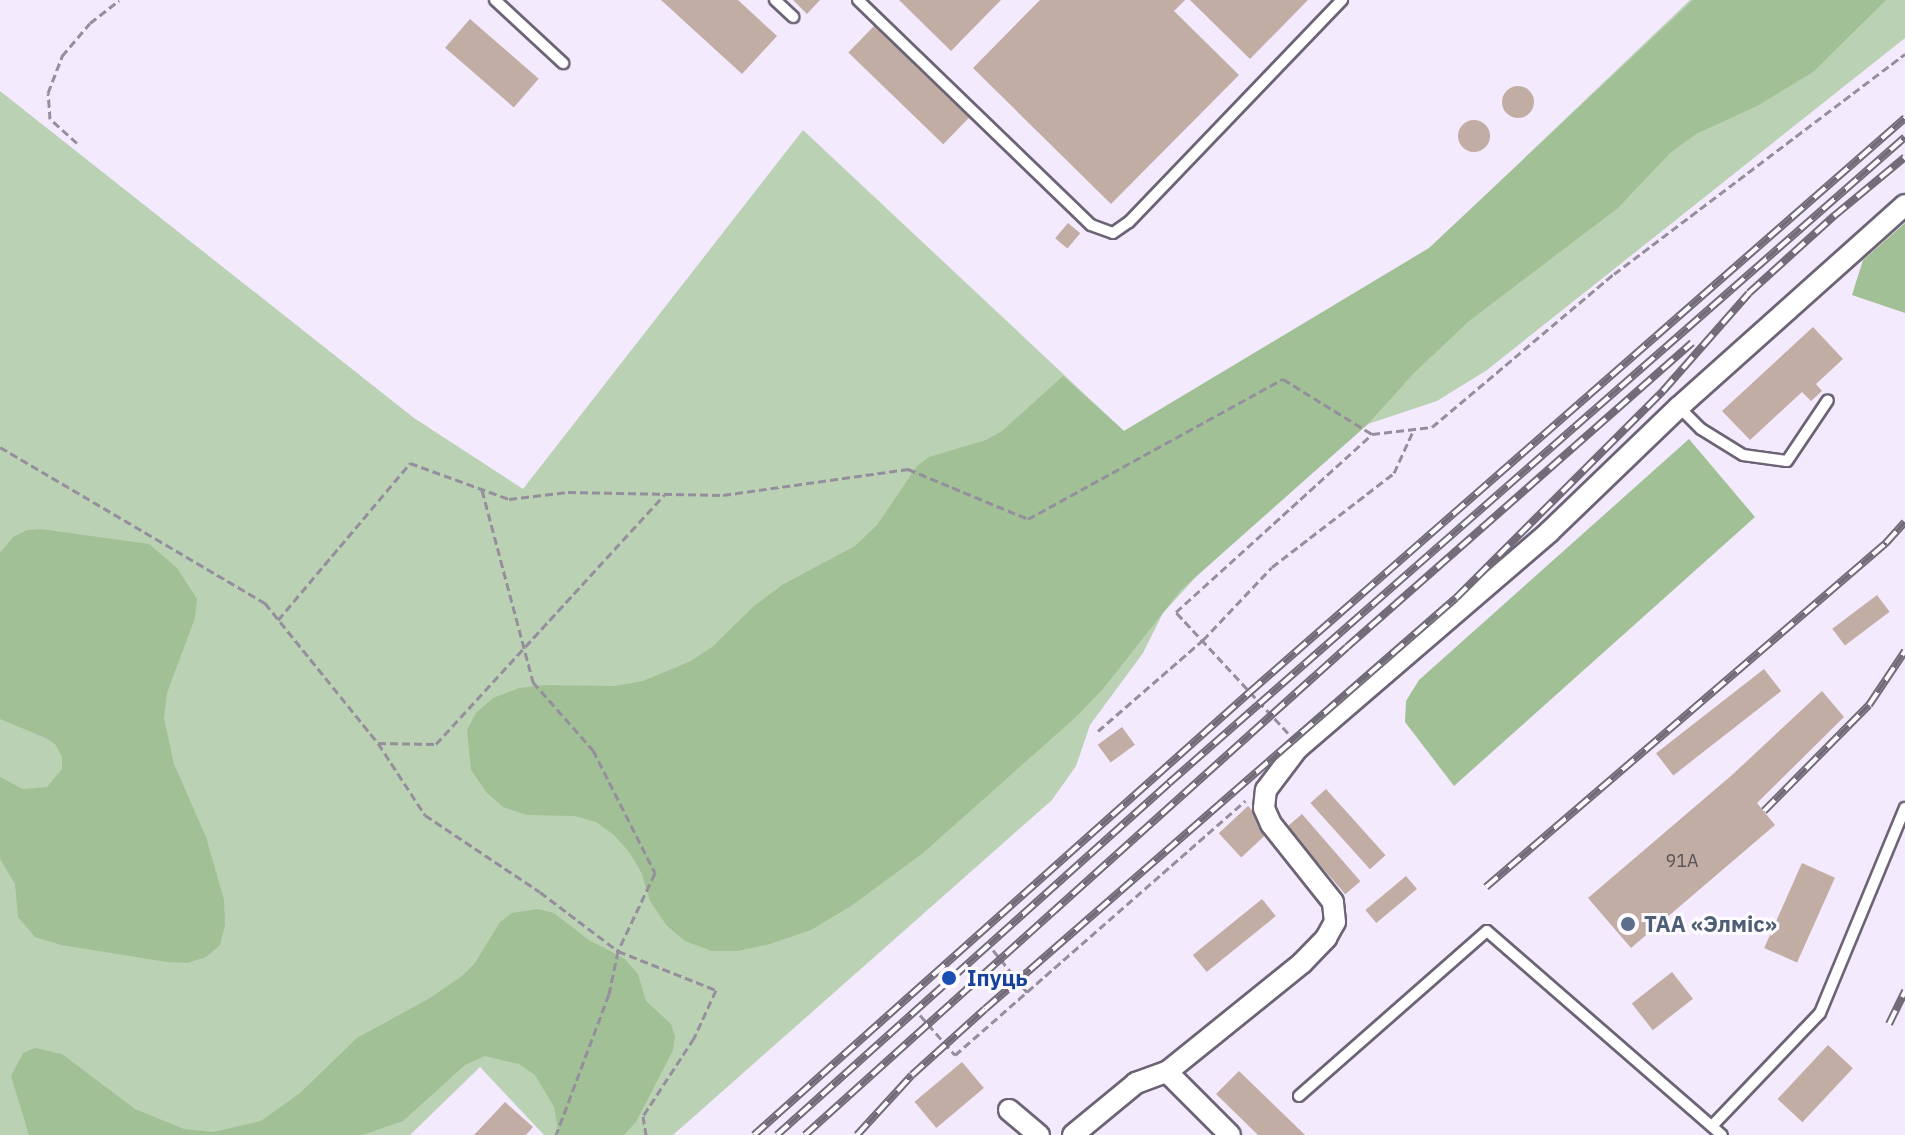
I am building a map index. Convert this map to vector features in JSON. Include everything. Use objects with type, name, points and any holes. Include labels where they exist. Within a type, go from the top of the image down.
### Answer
[{"type":"street","points":[[1073,1135],[1136,1083],[1167,1072],[1302,963],[1326,938],[1335,922],[1333,902],[1271,824],[1264,808],[1266,790],[1297,749],[1549,532],[1679,407],[1905,205]]},
{"type":"street","points":[[1167,1072],[1230,1135]]},
{"type":"street","points":[[1009,1110],[1039,1135]]},
{"type":"lane","points":[[495,0],[563,63]]},
{"type":"lane","points":[[775,0],[793,17]]},
{"type":"lane","points":[[858,0],[1091,225],[1113,233],[1129,222],[1342,0]]},
{"type":"lane","points":[[1679,407],[1701,429],[1743,455],[1787,461],[1828,400]]},
{"type":"lane","points":[[1712,1126],[1820,1013],[1905,808]]},
{"type":"lane","points":[[1299,1096],[1487,931],[1722,1135]]},
{"type":"path","points":[[77,143],[50,119],[48,93],[62,56],[90,23],[119,0]]},
{"type":"path","points":[[1297,749],[1293,738],[1176,612],[1372,434],[1432,427],[1614,274],[1905,54]]},
{"type":"path","points":[[278,620],[410,463],[509,499],[568,492],[723,495],[908,469],[1028,519],[1283,379],[1372,434]]},
{"type":"path","points":[[1098,731],[1203,640],[1272,567],[1394,473],[1414,429]]},
{"type":"path","points":[[0,447],[265,603],[378,743],[425,815],[540,892],[618,951],[716,990],[694,1038],[643,1116],[646,1135]]},
{"type":"path","points":[[482,490],[533,682],[593,750],[655,873],[618,951],[609,994],[556,1135]]},
{"type":"path","points":[[378,743],[436,744],[666,494]]},
{"type":"path","points":[[920,1015],[955,1055],[1245,801],[1266,790]]},
{"type":"path","points":[[993,950],[1027,992]]},
{"type":"green space","points":[[1690,0],[1905,0],[1905,38],[1487,370],[1437,401],[1368,424],[1205,567],[1163,613],[1143,653],[1090,725],[1076,766],[1052,800],[673,1135],[544,1135],[480,1067],[410,1135],[0,1135],[0,91],[414,418],[523,489],[803,130],[1124,431],[1430,248]]},
{"type":"green space","points":[[1693,0],[1886,0],[1813,72],[1757,106],[1696,134],[1670,153],[1618,208],[1469,321],[1414,373],[1368,424],[1181,590],[1103,689],[1077,716],[923,853],[851,906],[811,930],[770,944],[738,951],[712,951],[685,941],[667,926],[650,901],[642,874],[630,853],[614,835],[596,822],[575,816],[527,815],[503,807],[487,793],[471,770],[467,730],[476,713],[493,698],[519,688],[545,685],[615,686],[643,681],[691,661],[712,647],[754,606],[782,585],[855,546],[877,525],[917,466],[929,457],[986,440],[1002,431],[1063,376],[1124,431],[1429,248]]},
{"type":"green space","points":[[1905,223],[1905,313],[1852,295],[1863,260]]},
{"type":"green space","points":[[1689,439],[1755,517],[1454,786],[1405,722],[1406,701],[1419,680]]},
{"type":"green space","points":[[41,529],[149,544],[177,568],[197,599],[195,618],[167,693],[164,718],[174,764],[206,837],[224,900],[225,925],[220,945],[206,957],[187,963],[167,962],[61,945],[35,937],[18,917],[15,884],[0,859],[0,777],[23,789],[47,787],[62,769],[62,757],[55,744],[46,738],[0,719],[0,553],[13,537],[27,530]]},
{"type":"green space","points":[[538,909],[554,913],[589,940],[625,959],[638,974],[646,1001],[671,1024],[675,1037],[673,1050],[636,1122],[624,1135],[559,1135],[554,1107],[535,1075],[519,1064],[485,1056],[465,1065],[403,1121],[362,1135],[29,1135],[11,1076],[23,1053],[35,1048],[62,1054],[135,1109],[184,1129],[213,1132],[261,1121],[300,1093],[357,1038],[430,998],[462,976],[475,963],[500,922],[512,913]]},
{"type":"building","points":[[661,0],[738,0],[777,36],[742,74]]},
{"type":"building","points":[[793,0],[820,0],[807,14]]},
{"type":"building","points":[[899,0],[1001,0],[951,51]]},
{"type":"building","points":[[1040,0],[1185,0],[1174,11],[1239,75],[1111,204],[973,68]]},
{"type":"building","points":[[1190,0],[1308,0],[1250,59]]},
{"type":"building","points":[[470,19],[539,79],[514,107],[445,48]]},
{"type":"building","points":[[874,26],[969,118],[943,144],[848,53]]},
{"type":"building","points":[[1518,86],[1529,91],[1534,102],[1529,113],[1518,118],[1507,113],[1502,102],[1507,91]]},
{"type":"building","points":[[1474,120],[1485,125],[1490,136],[1485,147],[1474,152],[1463,147],[1458,136],[1463,125]]},
{"type":"building","points":[[1068,223],[1080,233],[1067,249],[1055,238]]},
{"type":"building","points":[[1813,327],[1843,359],[1816,384],[1822,391],[1811,401],[1802,392],[1750,440],[1722,411]]},
{"type":"building","points":[[1877,595],[1890,612],[1845,645],[1832,629]]},
{"type":"building","points":[[1764,669],[1781,691],[1673,775],[1656,753]]},
{"type":"building","points":[[1822,691],[1844,717],[1757,803],[1775,825],[1631,948],[1588,898],[1732,775]]},
{"type":"building","points":[[1122,727],[1135,745],[1111,762],[1098,745]]},
{"type":"building","points":[[1326,789],[1386,855],[1370,869],[1310,803]]},
{"type":"building","points":[[1248,806],[1271,830],[1241,857],[1219,833]]},
{"type":"building","points":[[1302,814],[1360,881],[1345,894],[1287,827]]},
{"type":"building","points":[[1802,863],[1835,878],[1797,963],[1764,948]]},
{"type":"building","points":[[1406,876],[1417,889],[1376,923],[1365,910]]},
{"type":"building","points":[[1262,899],[1276,916],[1207,972],[1193,955]]},
{"type":"building","points":[[1672,972],[1693,999],[1653,1030],[1632,1003]]},
{"type":"building","points":[[1828,1045],[1853,1068],[1802,1122],[1778,1099]]},
{"type":"building","points":[[962,1062],[984,1088],[936,1128],[915,1102]]},
{"type":"building","points":[[1239,1071],[1305,1135],[1258,1135],[1216,1094]]},
{"type":"building","points":[[505,1102],[533,1127],[526,1135],[474,1135]]},
{"type":"railway","points":[[754,1135],[1250,692],[1905,118]]},
{"type":"railway","points":[[777,1135],[1169,783],[1905,137]]},
{"type":"railway","points":[[857,1135],[912,1075],[985,1009],[1456,598],[1663,391],[1749,293],[1905,157]]},
{"type":"railway","points":[[805,1135],[1347,647],[1692,343]]},
{"type":"railway","points":[[1486,887],[1886,543],[1905,522]]},
{"type":"railway","points":[[1764,811],[1869,705],[1905,651]]},
{"type":"railway","points":[[1889,1024],[1905,991]]},
{"type":"place","name":"ТАА «Элміс»","points":[[1628,924]]},
{"type":"place","name":"Іпуць","points":[[949,978]]}]
